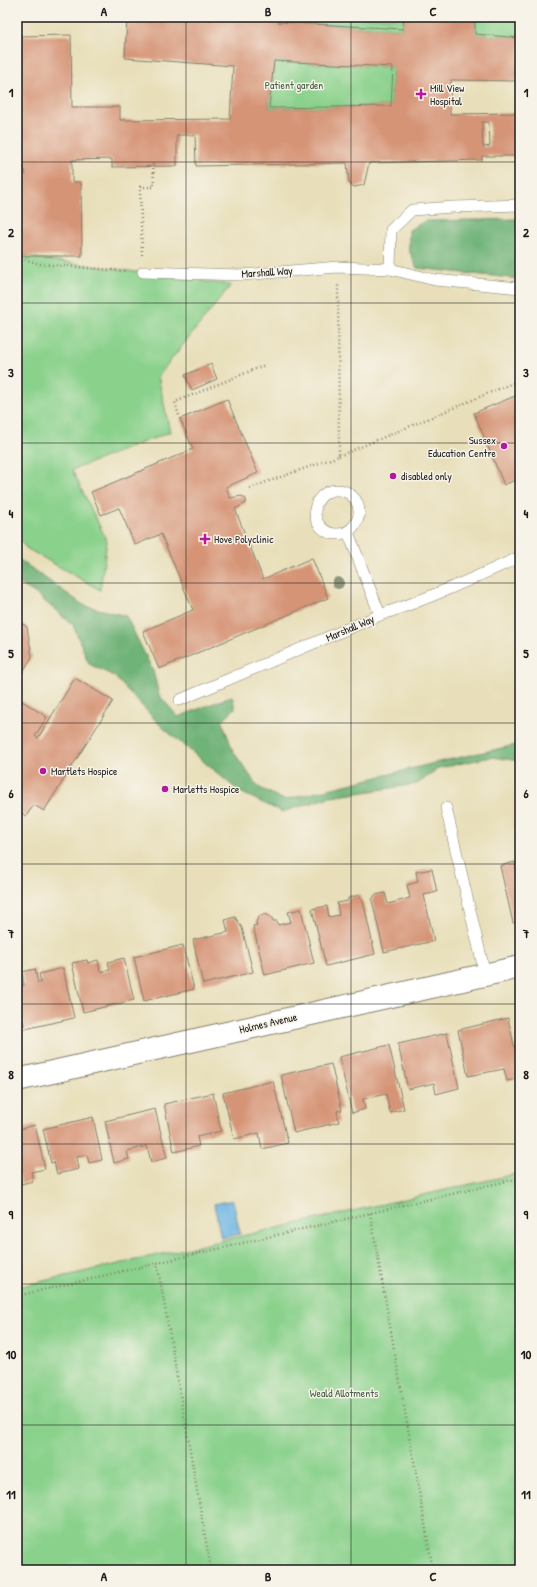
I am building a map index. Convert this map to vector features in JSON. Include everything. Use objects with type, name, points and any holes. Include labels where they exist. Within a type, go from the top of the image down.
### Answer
[{"type":"street","name":"Holmes Avenue","points":[[17,1080],[520,966]]},
{"type":"lane","points":[[390,268],[390,230],[412,210],[453,206],[520,205]]},
{"type":"lane","name":"Marshall Way","points":[[143,272],[242,275],[338,267],[390,268],[435,280],[520,288]]},
{"type":"lane","points":[[343,489],[355,496],[360,509],[358,523],[348,532],[333,534],[320,527],[314,514],[318,499],[329,490],[343,489]]},
{"type":"lane","points":[[348,532],[380,615]]},
{"type":"lane","name":"Marshall Way","points":[[180,700],[380,615],[452,588],[520,557]]},
{"type":"lane","points":[[446,808],[486,974]]},
{"type":"path","points":[[17,257],[40,264],[143,272],[140,187],[154,187],[153,162]]},
{"type":"path","points":[[338,267],[339,456]]},
{"type":"path","points":[[180,419],[175,402],[265,366]]},
{"type":"path","points":[[250,488],[339,456],[520,380]]},
{"type":"path","points":[[17,1296],[520,1178]]},
{"type":"path","points":[[370,1213],[433,1570]]},
{"type":"path","points":[[157,1262],[211,1570]]},
{"type":"green space","points":[[278,17],[404,17],[403,29],[278,22]]},
{"type":"green space","points":[[437,17],[520,17],[520,38],[475,34],[475,19],[455,21]]},
{"type":"green space","name":"Patient garden","points":[[274,61],[393,67],[391,106],[269,108]]},
{"type":"green space","points":[[520,219],[520,279],[417,268],[409,250],[409,230],[425,221]]},
{"type":"green space","points":[[21,256],[231,285],[158,376],[170,432],[72,470],[107,541],[100,590],[26,548],[17,536],[17,259]]},
{"type":"green space","points":[[17,558],[83,605],[126,616],[153,671],[159,695],[178,717],[232,696],[235,708],[222,721],[233,751],[258,787],[284,800],[520,744],[520,761],[491,757],[439,768],[417,784],[331,797],[282,812],[240,792],[161,726],[114,676],[89,664],[73,625],[36,594],[17,582]]},
{"type":"green space","name":"Weald Allotments","points":[[520,1173],[520,1570],[17,1570],[17,1287]]},
{"type":"water","points":[[233,1200],[240,1234],[221,1238],[214,1204]]},
{"type":"building","name":"Mill View Hospital","points":[[127,17],[278,17],[278,22],[403,29],[404,17],[437,17],[455,21],[475,19],[475,34],[520,38],[518,81],[451,80],[450,114],[518,113],[518,121],[520,121],[520,156],[482,156],[482,160],[369,163],[364,185],[354,187],[349,183],[347,163],[196,166],[195,135],[177,135],[177,166],[112,167],[112,159],[72,160],[72,182],[81,182],[82,256],[21,256],[21,175],[26,175],[25,170],[17,170],[17,36],[71,35],[72,107],[120,107],[120,120],[230,119],[233,66],[125,58]],"holes":[[[274,61],[393,67],[391,106],[269,108]],[[482,122],[489,122],[490,146],[483,147]]]},
{"type":"building","points":[[211,364],[217,379],[192,390],[185,375]]},
{"type":"building","name":"Sussex Education Centre","points":[[520,394],[520,478],[504,485],[474,413]]},
{"type":"building","name":"Hove Polyclinic","points":[[227,399],[258,473],[226,487],[230,498],[242,496],[246,499],[246,503],[235,509],[263,579],[312,558],[328,598],[159,669],[143,631],[193,610],[161,534],[135,545],[119,508],[101,515],[91,492],[193,449],[180,419]]},
{"type":"building","points":[[17,620],[27,627],[32,657],[17,681]]},
{"type":"building","name":"Martlets Hospice","points":[[75,678],[113,701],[44,811],[34,805],[26,816],[17,810],[17,703],[19,699],[47,717],[35,736],[38,738]]},
{"type":"building","points":[[515,862],[517,873],[520,873],[520,922],[513,923],[500,866]]},
{"type":"building","points":[[432,869],[437,892],[424,895],[434,941],[384,952],[372,900],[375,895],[385,893],[388,904],[410,898],[407,885],[418,882],[416,872]]},
{"type":"building","points":[[359,895],[363,901],[375,954],[326,966],[312,909],[327,906],[329,917],[339,915],[337,903],[348,901],[348,898]]},
{"type":"building","points":[[301,909],[314,963],[265,975],[253,926],[257,925],[256,922],[259,916],[266,914],[272,918],[273,921],[277,921],[278,925],[291,922],[288,912]]},
{"type":"building","points":[[235,917],[242,928],[253,972],[203,984],[193,940],[228,932],[225,920]]},
{"type":"building","points":[[183,945],[194,989],[144,1001],[134,957]]},
{"type":"building","points":[[124,958],[134,1000],[83,1012],[72,963],[87,960],[88,963],[98,960],[100,972],[110,970],[108,962]]},
{"type":"building","points":[[63,968],[74,1018],[25,1029],[17,997],[17,987],[24,985],[22,972],[35,969],[38,983],[41,982],[39,974]]},
{"type":"building","points":[[508,1018],[520,1078],[507,1081],[504,1069],[468,1076],[458,1030]]},
{"type":"building","points":[[447,1033],[459,1088],[436,1094],[434,1083],[408,1089],[398,1044]]},
{"type":"building","points":[[389,1045],[404,1109],[390,1113],[386,1094],[363,1099],[365,1109],[352,1113],[339,1057]]},
{"type":"building","points":[[331,1064],[342,1110],[337,1111],[339,1122],[294,1133],[281,1075]]},
{"type":"building","points":[[273,1081],[288,1143],[262,1149],[259,1133],[234,1139],[223,1093]]},
{"type":"building","points":[[213,1093],[221,1131],[197,1137],[199,1146],[174,1152],[164,1104]]},
{"type":"building","points":[[155,1109],[167,1158],[151,1162],[147,1146],[127,1151],[129,1159],[114,1163],[105,1121]]},
{"type":"building","points":[[93,1117],[102,1160],[89,1163],[87,1155],[77,1157],[79,1169],[57,1174],[54,1162],[51,1163],[43,1129]]},
{"type":"building","points":[[35,1125],[45,1169],[31,1172],[33,1181],[21,1184],[19,1175],[17,1175],[17,1130]]},
{"type":"place","name":"Mill View Hospital","points":[[421,94]]},
{"type":"place","name":"Sussex Education Centre","points":[[504,446]]},
{"type":"place","name":"disabled only","points":[[393,476]]},
{"type":"place","name":"Hove Polyclinic","points":[[205,539]]},
{"type":"place","name":"Martlets Hospice","points":[[43,771]]},
{"type":"place","name":"Marletts Hospice","points":[[165,789]]}]
